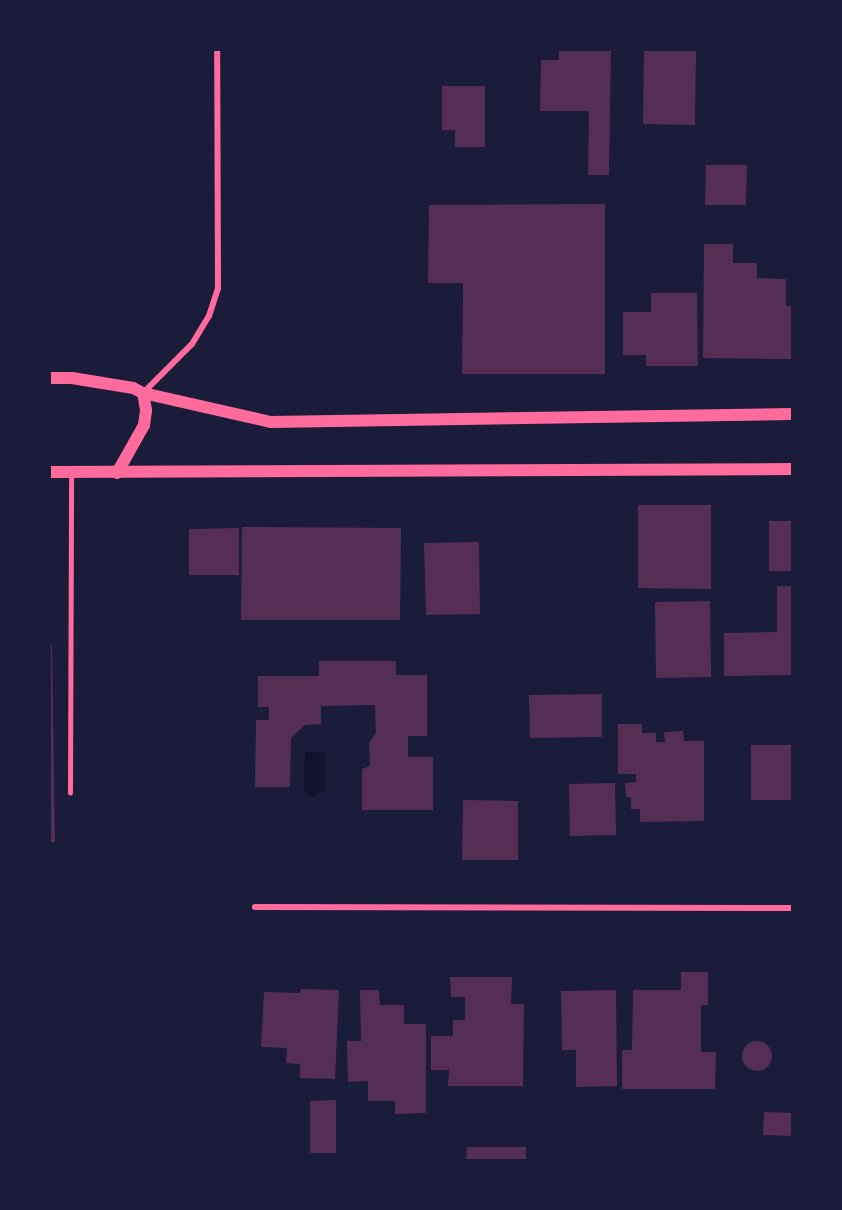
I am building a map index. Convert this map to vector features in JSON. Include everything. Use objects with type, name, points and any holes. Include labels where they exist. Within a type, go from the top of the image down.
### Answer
[{"type":"main road","points":[[50,378],[72,378],[133,388],[143,393],[271,422],[792,414]]},
{"type":"main road","points":[[117,473],[144,425],[146,410],[143,393]]},
{"type":"main road","points":[[50,472],[792,469]]},
{"type":"street","points":[[143,393],[192,344],[209,316],[218,288],[217,50]]},
{"type":"street","points":[[255,907],[792,908]]},
{"type":"lane","points":[[70,473],[70,793]]},
{"type":"shaded area","points":[[305,752],[325,752],[325,790],[314,796],[308,795],[304,789]]},
{"type":"building","points":[[559,50],[611,50],[609,175],[588,175],[589,111],[540,111],[541,60],[559,60]]},
{"type":"building","points":[[644,50],[696,50],[695,125],[643,124]]},
{"type":"building","points":[[442,86],[485,86],[485,147],[455,147],[455,130],[442,130]]},
{"type":"building","points":[[706,165],[747,165],[746,205],[705,205]]},
{"type":"building","points":[[605,204],[605,374],[462,374],[463,283],[428,283],[429,205]]},
{"type":"building","points":[[704,244],[733,244],[733,263],[757,263],[757,278],[786,279],[786,306],[792,306],[792,359],[703,358]]},
{"type":"building","points":[[651,293],[697,293],[698,366],[646,366],[646,355],[623,355],[623,312],[651,312]]},
{"type":"building","points":[[638,505],[711,505],[711,589],[638,588]]},
{"type":"building","points":[[769,521],[792,521],[792,571],[769,571]]},
{"type":"building","points":[[242,527],[401,528],[400,620],[241,620]]},
{"type":"building","points":[[239,528],[239,575],[189,575],[189,529]]},
{"type":"building","points":[[479,542],[480,614],[426,615],[424,543]]},
{"type":"building","points":[[777,586],[792,586],[792,675],[724,676],[724,633],[777,632]]},
{"type":"building","points":[[710,601],[711,677],[656,678],[655,602]]},
{"type":"building","points":[[50,645],[52,645],[55,842],[50,842]]},
{"type":"building","points":[[319,661],[396,661],[396,675],[427,675],[427,736],[408,736],[408,757],[433,757],[433,810],[362,810],[362,769],[370,766],[369,743],[376,733],[375,705],[321,706],[321,724],[305,725],[291,738],[290,787],[255,787],[256,720],[269,720],[269,707],[258,707],[258,676],[319,676]]},
{"type":"building","points":[[602,694],[602,737],[530,738],[529,695]]},
{"type":"building","points":[[618,724],[642,724],[642,733],[656,733],[656,742],[665,742],[664,732],[683,731],[684,741],[704,741],[704,821],[640,822],[640,809],[631,809],[631,797],[626,797],[625,783],[636,782],[636,774],[618,774]]},
{"type":"building","points":[[751,745],[792,745],[792,800],[751,800]]},
{"type":"building","points":[[615,783],[616,835],[570,836],[569,784]]},
{"type":"building","points":[[463,800],[518,801],[518,860],[462,860]]},
{"type":"building","points":[[681,972],[708,972],[708,1005],[701,1005],[701,1052],[716,1052],[715,1089],[622,1089],[622,1050],[632,1050],[633,990],[681,990]]},
{"type":"building","points":[[450,977],[512,977],[511,1004],[524,1004],[523,1086],[448,1086],[449,1070],[431,1070],[431,1036],[453,1036],[453,1020],[465,1020],[465,997],[451,997]]},
{"type":"building","points":[[301,989],[339,990],[335,1079],[300,1078],[300,1064],[286,1063],[287,1048],[261,1047],[264,992],[300,993]]},
{"type":"building","points":[[360,990],[379,990],[380,1005],[404,1005],[404,1024],[426,1024],[426,1113],[395,1114],[395,1101],[368,1101],[368,1081],[348,1082],[347,1041],[361,1041]]},
{"type":"building","points":[[616,990],[617,1086],[576,1087],[576,1050],[562,1050],[561,991]]},
{"type":"building","points":[[757,1041],[768,1045],[772,1056],[768,1067],[757,1071],[746,1067],[742,1056],[746,1045]]},
{"type":"building","points":[[336,1100],[336,1153],[310,1153],[310,1101]]},
{"type":"building","points":[[764,1112],[792,1113],[792,1136],[763,1135]]},
{"type":"building","points":[[467,1147],[526,1147],[526,1160],[466,1160]]}]
